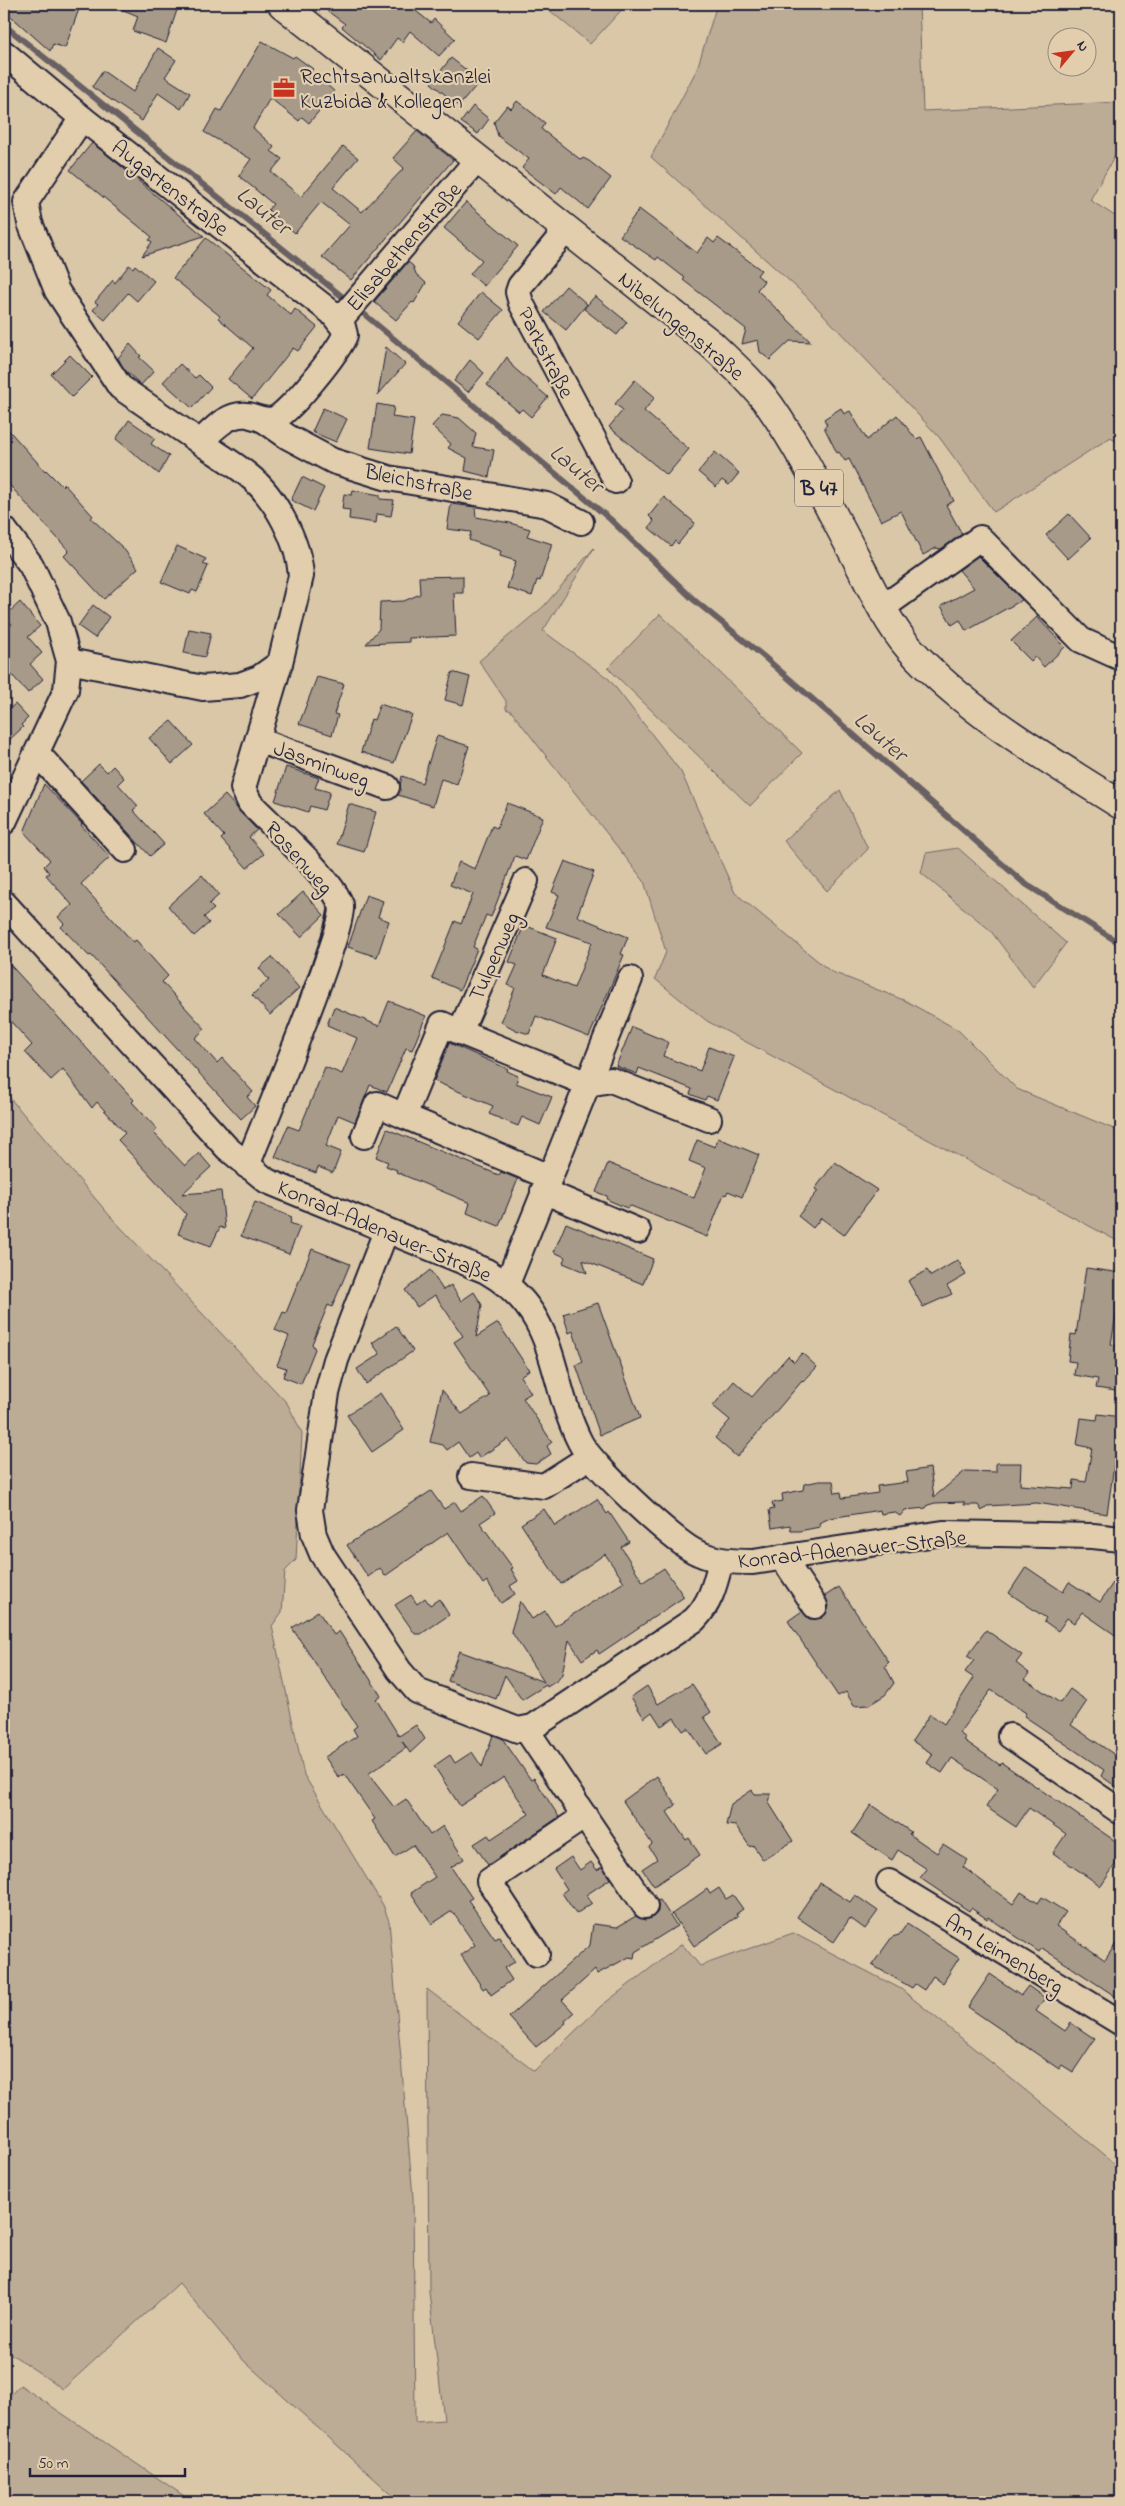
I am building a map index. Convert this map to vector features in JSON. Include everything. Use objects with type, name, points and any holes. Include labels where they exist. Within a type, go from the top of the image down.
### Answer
[{"type":"main road","name":"Nibelungenstraße","points":[[282,4],[710,343],[739,369],[769,405],[808,468],[882,608],[909,648],[949,686],[1009,734],[1121,805]]},
{"type":"street","name":"Augartenstraße","points":[[4,53],[82,118],[272,265],[348,311]]},
{"type":"street","name":"Rosenweg","points":[[82,118],[26,202],[30,223],[57,291],[120,387],[250,476],[281,517],[295,544],[300,562],[302,576],[280,663],[243,788],[250,804],[334,889],[342,908],[326,962],[247,1166]]},
{"type":"street","name":"Elisabethenstraße","points":[[265,421],[282,415],[295,402],[343,341],[348,311],[478,159]]},
{"type":"street","name":"Parkstraße","points":[[566,230],[524,279],[518,292],[521,302],[616,481]]},
{"type":"street","points":[[206,447],[230,417],[246,415],[265,421]]},
{"type":"street","name":"Bleichstraße","points":[[265,421],[288,437],[333,461],[388,478],[546,505],[581,522]]},
{"type":"street","points":[[4,529],[31,565],[58,622],[69,661],[66,690],[4,822]]},
{"type":"street","points":[[882,608],[980,538],[1081,640],[1121,658]]},
{"type":"street","points":[[69,661],[204,688],[240,685],[259,678],[280,663]]},
{"type":"street","name":"Jasminweg","points":[[258,740],[387,787]]},
{"type":"street","points":[[37,753],[126,850]]},
{"type":"street","name":"Tulpenweg","points":[[460,1032],[526,881]]},
{"type":"street","name":"Konrad-Adenauer-Straße","points":[[4,903],[227,1148],[247,1166],[267,1181],[486,1271],[507,1284],[520,1297],[540,1324],[574,1428],[588,1457],[674,1537],[696,1552],[721,1561],[753,1562],[943,1533],[1121,1538]]},
{"type":"street","points":[[507,1284],[630,979]]},
{"type":"street","points":[[404,1116],[442,1024],[588,1084],[610,1080],[709,1119]]},
{"type":"street","points":[[364,1136],[377,1104],[638,1230]]},
{"type":"street","points":[[386,1231],[336,1360],[327,1392],[310,1510],[314,1535],[322,1554],[399,1670],[417,1691],[518,1730],[526,1729],[540,1723],[694,1620],[705,1609],[711,1597],[721,1561]]},
{"type":"street","points":[[471,1476],[544,1486],[588,1457]]},
{"type":"street","points":[[782,1557],[815,1606]]},
{"type":"street","points":[[526,1729],[646,1906]]},
{"type":"street","points":[[1010,1736],[1121,1812]]},
{"type":"street","points":[[537,1954],[489,1882],[585,1816]]},
{"type":"street","name":"Am Leimenberg","points":[[889,1882],[1121,2023]]},
{"type":"shaded area","points":[[542,4],[627,4],[590,44]]},
{"type":"shaded area","points":[[717,4],[919,4],[923,111],[1121,102],[1121,145],[1090,200],[1121,220],[1121,447],[1111,437],[994,512],[939,437],[804,294],[651,157],[697,69]]},
{"type":"shaded area","points":[[594,548],[543,631],[609,679],[681,772],[735,893],[830,971],[906,1001],[958,1030],[1017,1089],[1121,1132],[1121,1243],[707,1021],[655,979],[666,952],[644,881],[511,711],[506,709],[506,701],[479,661],[544,606]]},
{"type":"shaded area","points":[[660,614],[802,753],[750,806],[608,668]]},
{"type":"shaded area","points":[[840,790],[868,849],[827,891],[784,841]]},
{"type":"shaded area","points":[[958,848],[1066,943],[1033,987],[990,930],[921,873],[926,853]]},
{"type":"shaded area","points":[[4,1091],[110,1216],[287,1403],[302,1433],[296,1560],[285,1571],[282,1612],[272,1626],[304,1775],[383,1905],[389,1921],[413,2197],[415,2422],[444,2420],[429,2292],[427,1989],[534,2071],[601,2006],[682,1944],[700,1966],[793,1933],[901,1989],[1105,2155],[1121,2172],[1121,2502],[400,2502],[244,2361],[179,2283],[63,2389],[4,2349]]},
{"type":"shaded area","points":[[20,2385],[193,2502],[4,2502],[4,2402]]},
{"type":"building","points":[[4,4],[64,4],[79,9],[65,48],[53,44],[50,51],[4,10]]},
{"type":"building","points":[[109,4],[179,4],[166,43],[133,31],[138,16]]},
{"type":"building","points":[[318,4],[407,4],[431,23],[434,19],[455,39],[439,56],[410,31],[402,42],[397,38],[381,60],[342,27],[345,24]]},
{"type":"building","points":[[262,41],[293,58],[295,56],[313,69],[311,71],[335,92],[309,123],[302,117],[299,121],[270,98],[253,128],[274,147],[271,151],[282,159],[271,172],[301,197],[343,146],[358,158],[333,188],[362,212],[404,168],[393,158],[417,131],[453,160],[351,280],[322,257],[350,225],[321,202],[295,233],[268,210],[273,204],[239,176],[251,159],[204,132],[217,109],[221,111]]},
{"type":"building","points":[[158,48],[176,60],[165,77],[190,93],[181,109],[158,93],[142,121],[92,87],[103,71],[133,92]]},
{"type":"building","points":[[451,58],[480,81],[459,106],[431,83]]},
{"type":"building","points":[[517,101],[545,123],[541,129],[581,160],[583,158],[589,161],[611,178],[588,209],[561,187],[556,194],[522,168],[529,159],[498,136],[494,122],[505,108],[508,106],[511,109]]},
{"type":"building","points":[[473,106],[489,119],[478,134],[461,122]]},
{"type":"building","points":[[92,143],[204,236],[142,256],[152,242],[149,240],[152,237],[70,170]]},
{"type":"building","points":[[466,202],[518,246],[484,286],[470,274],[482,260],[444,228]]},
{"type":"building","points":[[639,209],[697,253],[708,238],[714,243],[718,238],[761,270],[757,275],[764,281],[757,290],[811,342],[790,341],[770,360],[760,352],[758,340],[742,344],[746,329],[683,280],[685,278],[658,257],[656,260],[620,236]]},
{"type":"building","points":[[206,238],[271,290],[267,295],[291,315],[295,309],[317,327],[298,351],[293,348],[252,399],[228,379],[253,348],[218,318],[220,316],[173,278]]},
{"type":"building","points":[[408,262],[413,266],[416,274],[426,283],[414,303],[412,302],[396,320],[374,302]]},
{"type":"building","points":[[129,265],[133,268],[135,265],[154,281],[137,301],[128,293],[105,320],[93,310],[98,304],[95,302],[113,280],[115,283]]},
{"type":"building","points":[[566,286],[587,304],[566,330],[544,312]]},
{"type":"building","points":[[481,292],[503,310],[479,338],[458,321]]},
{"type":"building","points":[[595,296],[627,322],[617,335],[584,309]]},
{"type":"building","points":[[130,344],[141,356],[139,357],[154,371],[141,385],[124,369],[118,358]]},
{"type":"building","points":[[386,347],[405,364],[378,395]]},
{"type":"building","points":[[70,355],[92,377],[72,397],[51,374]]},
{"type":"building","points":[[507,357],[513,367],[548,397],[531,417],[522,409],[519,412],[487,385]]},
{"type":"building","points":[[470,360],[484,373],[468,392],[454,381]]},
{"type":"building","points":[[180,364],[195,378],[199,375],[211,387],[192,408],[163,382]]},
{"type":"building","points":[[635,380],[655,397],[644,411],[689,449],[667,475],[609,427],[623,410],[615,404]]},
{"type":"building","points":[[377,404],[394,407],[392,417],[414,420],[409,454],[370,448]]},
{"type":"building","points":[[323,408],[347,419],[336,442],[312,432]]},
{"type":"building","points":[[841,408],[844,414],[850,411],[867,440],[897,415],[916,439],[921,437],[954,501],[946,505],[962,534],[941,549],[936,548],[923,555],[901,511],[881,521],[849,459],[845,461],[839,452],[837,453],[824,427],[827,425],[824,419]]},
{"type":"building","points":[[442,415],[459,418],[476,433],[473,447],[494,450],[489,477],[465,471],[467,458],[448,448],[451,444],[432,426]]},
{"type":"building","points":[[129,420],[155,438],[151,444],[169,456],[159,474],[116,439]]},
{"type":"building","points":[[4,425],[45,471],[62,486],[64,484],[93,516],[91,518],[123,548],[138,568],[104,599],[64,556],[69,551],[4,479]]},
{"type":"building","points":[[715,452],[739,473],[729,485],[722,480],[716,487],[698,472]]},
{"type":"building","points":[[302,477],[324,488],[313,511],[291,500]]},
{"type":"building","points":[[353,490],[380,495],[380,499],[394,500],[391,516],[377,514],[376,523],[349,519],[350,510],[342,509],[344,494],[352,495]]},
{"type":"building","points":[[664,497],[695,523],[678,544],[675,541],[671,546],[649,528],[654,521],[649,516]]},
{"type":"building","points":[[451,504],[475,507],[476,517],[510,523],[530,529],[527,536],[552,544],[540,581],[537,580],[532,596],[507,588],[516,561],[500,556],[501,551],[469,540],[471,532],[447,529]]},
{"type":"building","points":[[1069,514],[1091,538],[1068,559],[1046,535]]},
{"type":"building","points":[[177,546],[206,559],[203,564],[208,566],[197,592],[192,590],[190,594],[161,582]]},
{"type":"building","points":[[978,556],[1022,600],[966,631],[960,620],[952,625],[941,606],[974,588],[959,570]]},
{"type":"building","points":[[463,576],[463,593],[454,593],[456,636],[409,638],[409,642],[366,644],[379,629],[380,602],[404,601],[420,594],[419,577]]},
{"type":"building","points":[[20,602],[40,626],[28,637],[42,653],[30,664],[43,679],[28,693],[4,666],[4,632],[12,624],[4,617]]},
{"type":"building","points":[[93,605],[109,617],[95,638],[78,626]]},
{"type":"building","points":[[1037,617],[1065,647],[1044,667],[1035,657],[1031,661],[1011,641]]},
{"type":"building","points":[[189,629],[211,633],[205,657],[184,653]]},
{"type":"building","points":[[452,672],[470,677],[463,705],[445,700]]},
{"type":"building","points":[[317,677],[344,684],[334,714],[338,715],[332,735],[299,724]]},
{"type":"building","points":[[15,704],[28,718],[21,725],[23,727],[4,745],[4,706],[8,710]]},
{"type":"building","points":[[380,704],[412,715],[394,763],[361,752],[371,719],[374,720]]},
{"type":"building","points":[[171,721],[193,745],[172,764],[149,738]]},
{"type":"building","points":[[437,736],[469,746],[457,784],[441,779],[433,806],[398,795],[402,776],[422,783]]},
{"type":"building","points":[[99,764],[107,772],[113,766],[124,778],[118,784],[138,806],[133,810],[164,844],[150,856],[81,781]]},
{"type":"building","points":[[286,767],[319,778],[315,788],[330,792],[324,810],[310,806],[308,812],[275,801]]},
{"type":"building","points":[[44,784],[110,857],[81,884],[133,942],[136,940],[168,976],[162,982],[205,1029],[195,1038],[217,1063],[222,1058],[253,1092],[247,1097],[255,1106],[241,1119],[91,955],[89,956],[61,927],[64,924],[58,917],[72,905],[46,875],[49,873],[44,866],[50,860],[24,832]]},
{"type":"building","points":[[225,795],[257,830],[249,837],[264,854],[247,868],[221,839],[224,836],[204,814]]},
{"type":"building","points":[[507,803],[543,817],[526,860],[515,856],[491,917],[486,915],[473,947],[477,949],[460,990],[432,978],[455,921],[461,924],[473,894],[450,885],[459,862],[475,869],[492,826],[497,828]]},
{"type":"building","points":[[349,804],[376,812],[364,852],[337,844]]},
{"type":"building","points":[[565,861],[594,872],[577,916],[628,937],[621,954],[624,955],[589,1037],[536,1016],[529,1034],[501,1022],[515,988],[508,985],[517,965],[509,962],[524,925],[557,938],[543,975],[574,988],[592,942],[546,927],[559,895],[552,892]]},
{"type":"building","points":[[202,875],[219,895],[209,904],[214,909],[204,917],[209,923],[194,936],[168,906]]},
{"type":"building","points":[[303,892],[324,915],[301,937],[279,914]]},
{"type":"building","points":[[366,895],[383,901],[378,917],[389,921],[377,957],[348,947]]},
{"type":"building","points":[[272,957],[299,988],[270,1015],[252,995],[269,980],[259,968]]},
{"type":"building","points":[[4,958],[134,1100],[132,1102],[157,1129],[154,1133],[185,1166],[199,1153],[211,1167],[182,1194],[221,1191],[225,1229],[220,1227],[211,1246],[178,1234],[186,1214],[118,1140],[125,1133],[97,1102],[92,1108],[63,1069],[51,1080],[25,1052],[32,1045],[4,1014]]},
{"type":"building","points":[[389,1001],[426,1016],[412,1050],[406,1048],[387,1092],[370,1085],[355,1122],[338,1115],[326,1146],[341,1152],[333,1173],[318,1167],[316,1173],[275,1157],[288,1126],[299,1130],[325,1067],[342,1074],[357,1038],[327,1025],[334,1007],[379,1026]]},
{"type":"building","points":[[632,1027],[668,1042],[663,1056],[700,1071],[709,1047],[734,1057],[717,1100],[707,1096],[705,1100],[690,1094],[692,1089],[639,1068],[637,1074],[616,1066]]},
{"type":"building","points":[[449,1043],[508,1069],[507,1071],[518,1076],[516,1083],[552,1097],[540,1125],[522,1117],[518,1126],[489,1114],[493,1106],[434,1081]]},
{"type":"building","points":[[387,1129],[499,1175],[501,1172],[518,1179],[499,1226],[467,1213],[470,1203],[386,1166],[388,1162],[376,1157]]},
{"type":"building","points":[[718,1138],[759,1155],[742,1197],[728,1191],[726,1195],[724,1194],[707,1237],[631,1206],[627,1208],[608,1200],[607,1196],[596,1192],[608,1163],[694,1198],[706,1168],[689,1161],[697,1140],[715,1147]]},
{"type":"building","points":[[835,1162],[877,1190],[844,1235],[821,1218],[813,1228],[798,1216],[818,1191],[815,1189]]},
{"type":"building","points":[[255,1202],[292,1217],[290,1223],[300,1227],[289,1254],[241,1236]]},
{"type":"building","points":[[566,1223],[653,1259],[643,1284],[583,1260],[587,1273],[563,1263],[565,1257],[554,1252]]},
{"type":"building","points":[[312,1249],[350,1264],[332,1307],[328,1305],[312,1344],[315,1349],[301,1384],[283,1377],[286,1368],[277,1365],[289,1336],[275,1330],[283,1312],[286,1313]]},
{"type":"building","points":[[958,1260],[966,1275],[947,1286],[952,1294],[923,1307],[908,1281],[927,1270],[931,1276]]},
{"type":"building","points":[[1086,1268],[1121,1273],[1121,1311],[1117,1310],[1111,1344],[1121,1346],[1121,1368],[1116,1391],[1096,1388],[1098,1379],[1074,1375],[1076,1362],[1068,1361],[1071,1334],[1076,1335]]},
{"type":"building","points":[[430,1270],[443,1290],[451,1285],[461,1301],[474,1292],[482,1305],[476,1337],[498,1323],[529,1370],[520,1376],[531,1393],[523,1398],[552,1442],[547,1446],[551,1454],[536,1464],[526,1463],[508,1439],[479,1458],[476,1453],[469,1458],[458,1442],[447,1450],[443,1445],[430,1442],[442,1390],[462,1414],[490,1396],[454,1342],[463,1336],[435,1295],[417,1307],[405,1290]]},
{"type":"building","points":[[598,1303],[640,1418],[600,1435],[576,1365],[583,1362],[573,1331],[569,1333],[563,1314]]},
{"type":"building","points":[[396,1326],[413,1351],[366,1384],[357,1369],[380,1354],[372,1343]]},
{"type":"building","points":[[802,1353],[817,1367],[802,1381],[737,1457],[715,1438],[730,1420],[713,1406],[734,1381],[752,1397],[788,1356],[794,1362]]},
{"type":"building","points":[[380,1393],[404,1430],[372,1452],[347,1415]]},
{"type":"building","points":[[1098,1414],[1121,1417],[1107,1514],[1037,1503],[987,1506],[982,1511],[978,1505],[964,1505],[964,1502],[935,1503],[928,1505],[926,1508],[905,1510],[900,1516],[894,1512],[881,1514],[880,1510],[830,1518],[819,1523],[820,1527],[799,1531],[791,1531],[790,1525],[772,1528],[769,1510],[774,1509],[772,1503],[783,1501],[782,1494],[803,1490],[804,1484],[819,1481],[833,1481],[835,1493],[841,1492],[842,1498],[878,1493],[877,1486],[908,1482],[906,1472],[930,1468],[934,1497],[965,1471],[996,1472],[996,1463],[1021,1463],[1020,1485],[1073,1489],[1074,1480],[1086,1482],[1092,1448],[1077,1445],[1081,1418],[1097,1420]]},
{"type":"building","points":[[431,1491],[444,1509],[455,1502],[461,1511],[483,1496],[495,1513],[480,1523],[513,1568],[511,1569],[518,1581],[510,1586],[515,1594],[501,1603],[487,1581],[483,1584],[448,1532],[385,1576],[380,1568],[368,1577],[347,1545]]},
{"type":"building","points":[[597,1499],[607,1514],[609,1512],[629,1542],[621,1547],[643,1582],[664,1568],[684,1597],[599,1654],[597,1650],[582,1660],[569,1640],[562,1674],[558,1680],[522,1700],[505,1675],[496,1699],[448,1681],[459,1651],[544,1682],[511,1631],[520,1601],[532,1619],[545,1611],[555,1626],[624,1582],[605,1554],[561,1584],[521,1524],[544,1509],[555,1526]]},
{"type":"building","points":[[1026,1567],[1063,1592],[1069,1582],[1100,1602],[1121,1571],[1121,1639],[1082,1612],[1074,1623],[1067,1618],[1058,1631],[1044,1621],[1046,1618],[1009,1593]]},
{"type":"building","points":[[839,1587],[889,1662],[885,1666],[894,1683],[885,1695],[869,1705],[854,1706],[846,1692],[838,1696],[788,1621],[802,1611],[809,1619],[822,1618],[829,1606],[825,1596]]},
{"type":"building","points":[[411,1595],[417,1604],[425,1598],[430,1605],[439,1599],[449,1615],[421,1634],[415,1634],[395,1605]]},
{"type":"building","points":[[318,1611],[334,1635],[339,1631],[376,1688],[381,1696],[376,1699],[399,1736],[416,1725],[425,1739],[410,1753],[402,1741],[406,1748],[368,1774],[394,1807],[406,1799],[430,1835],[443,1826],[464,1859],[451,1867],[472,1898],[468,1900],[495,1939],[499,1937],[515,1962],[504,1968],[512,1980],[491,1995],[486,1987],[483,1989],[461,1955],[475,1945],[452,1911],[432,1924],[411,1893],[435,1877],[413,1845],[395,1857],[372,1821],[375,1819],[344,1774],[339,1778],[325,1757],[357,1736],[353,1729],[357,1726],[292,1628]]},
{"type":"building","points":[[986,1630],[1022,1655],[1016,1663],[1029,1673],[1025,1679],[1060,1703],[1070,1689],[1087,1701],[1071,1725],[1115,1755],[1121,1746],[1121,1790],[1101,1776],[1104,1770],[1024,1716],[1026,1713],[991,1690],[959,1733],[966,1738],[964,1740],[1000,1765],[1002,1763],[1121,1845],[1121,1856],[1101,1886],[1053,1853],[1066,1834],[1029,1808],[1016,1827],[986,1807],[998,1789],[952,1758],[942,1773],[927,1763],[933,1754],[912,1741],[930,1714],[944,1724],[974,1678],[965,1672],[974,1660],[967,1656]]},
{"type":"building","points":[[692,1684],[711,1712],[704,1717],[722,1744],[706,1754],[688,1728],[683,1731],[674,1718],[661,1726],[652,1712],[644,1718],[631,1697],[647,1686],[658,1704]]},
{"type":"building","points":[[493,1735],[502,1738],[531,1780],[534,1778],[559,1817],[488,1865],[474,1844],[488,1835],[491,1839],[529,1814],[504,1777],[460,1806],[434,1766],[450,1755],[455,1763],[472,1752],[482,1767]]},
{"type":"building","points":[[657,1776],[676,1805],[667,1812],[686,1840],[689,1838],[700,1855],[654,1886],[642,1869],[657,1859],[649,1847],[652,1844],[623,1801]]},
{"type":"building","points":[[752,1790],[755,1794],[771,1794],[769,1803],[793,1841],[763,1860],[753,1845],[750,1847],[736,1826],[726,1825],[731,1804]]},
{"type":"building","points":[[871,1805],[911,1832],[909,1834],[937,1853],[943,1844],[968,1860],[963,1867],[1013,1904],[1021,1892],[1038,1903],[1042,1897],[1066,1912],[1056,1926],[1105,1960],[1121,1936],[1121,2000],[1042,1948],[1039,1952],[988,1917],[987,1919],[971,1908],[969,1911],[920,1878],[927,1869],[898,1850],[892,1860],[852,1833]]},
{"type":"building","points":[[571,1857],[580,1870],[591,1862],[597,1870],[602,1867],[610,1879],[586,1895],[592,1903],[576,1914],[562,1893],[567,1889],[554,1869]]},
{"type":"building","points":[[820,1883],[850,1902],[855,1895],[878,1911],[865,1929],[850,1918],[834,1942],[797,1917]]},
{"type":"building","points":[[719,1888],[726,1899],[733,1895],[743,1909],[736,1914],[738,1916],[694,1946],[672,1914],[707,1889],[710,1894]]},
{"type":"building","points":[[660,1900],[677,1926],[635,1952],[634,1958],[629,1957],[597,1974],[595,1970],[562,2000],[574,2013],[565,2021],[566,2023],[536,2047],[509,2017],[590,1945],[593,1924],[617,1927],[636,1916],[645,1920],[652,1918],[658,1912],[657,1901]]},
{"type":"building","points":[[907,1924],[959,1958],[943,1983],[933,1976],[924,1990],[915,1984],[912,1988],[872,1965],[892,1937],[899,1935]]},
{"type":"building","points":[[990,1974],[1021,1995],[1028,1986],[1045,1998],[1036,2011],[1065,2031],[1071,2023],[1095,2039],[1073,2072],[1062,2065],[1059,2069],[968,2007]]},
{"type":"waterway","name":"Lauter","points":[[4,25],[364,314],[610,519],[694,600],[763,656],[1024,883],[1121,944]]},
{"type":"place","name":"Rechtsanwaltskanzlei Kuzbida & Kollegen","points":[[284,88]]}]
